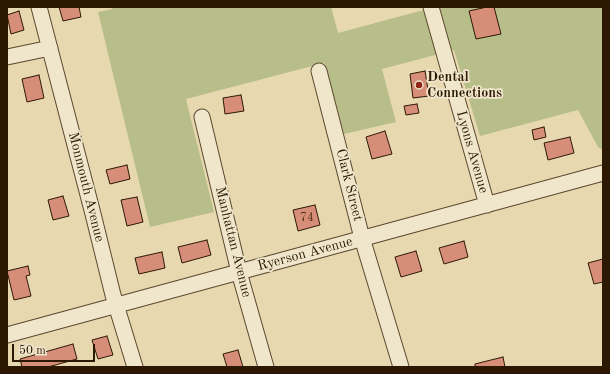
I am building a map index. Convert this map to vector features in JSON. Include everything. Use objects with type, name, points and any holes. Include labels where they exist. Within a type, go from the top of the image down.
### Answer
[{"type":"street","name":"Monmouth Avenue","points":[[39,7],[116,306],[135,367]]},
{"type":"street","name":"Lyons Avenue","points":[[431,7],[487,204]]},
{"type":"street","points":[[7,56],[50,48]]},
{"type":"street","name":"Clark Street","points":[[319,71],[362,238],[401,367]]},
{"type":"street","name":"Manhattan Avenue","points":[[202,117],[239,272],[266,367]]},
{"type":"street","name":"Ryerson Avenue","points":[[7,336],[603,173]]},
{"type":"green space","points":[[112,7],[331,7],[338,33],[435,7],[603,7],[603,150],[598,147],[578,110],[480,136],[454,50],[382,69],[396,122],[344,134],[324,63],[186,99],[214,212],[150,227],[98,12],[112,9]]},
{"type":"building","points":[[59,7],[79,7],[81,17],[63,21]]},
{"type":"building","points":[[494,7],[501,34],[476,39],[469,11]]},
{"type":"building","points":[[19,11],[24,30],[11,34],[7,15]]},
{"type":"building","name":"Dental Connections","points":[[425,71],[429,96],[413,98],[410,74]]},
{"type":"building","points":[[39,75],[44,98],[27,102],[22,79]]},
{"type":"building","points":[[241,95],[244,111],[225,114],[223,98]]},
{"type":"building","points":[[417,104],[419,113],[406,115],[404,106]]},
{"type":"building","points":[[544,127],[546,137],[534,140],[532,130]]},
{"type":"building","points":[[385,131],[392,154],[372,159],[366,137]]},
{"type":"building","points":[[570,137],[574,153],[548,160],[544,143]]},
{"type":"building","points":[[127,165],[130,179],[110,184],[106,170]]},
{"type":"building","points":[[63,196],[69,216],[53,220],[48,200]]},
{"type":"building","points":[[137,197],[143,222],[127,226],[121,200]]},
{"type":"building","points":[[315,205],[320,225],[298,231],[293,210]]},
{"type":"building","points":[[207,240],[211,255],[182,263],[178,247]]},
{"type":"building","points":[[464,241],[468,257],[444,264],[439,248]]},
{"type":"building","points":[[416,251],[422,271],[401,277],[395,257]]},
{"type":"building","points":[[162,252],[165,268],[139,274],[135,258]]},
{"type":"building","points":[[603,259],[603,282],[594,284],[588,263]]},
{"type":"building","points":[[28,266],[30,275],[26,276],[31,296],[14,300],[7,271]]},
{"type":"building","points":[[107,336],[113,355],[98,359],[92,340]]},
{"type":"building","points":[[73,344],[77,359],[48,367],[22,367],[20,359]]},
{"type":"building","points":[[238,350],[243,367],[227,367],[223,354]]},
{"type":"building","points":[[503,357],[505,367],[475,367],[475,364]]},
{"type":"place","name":"Dental Connections","points":[[419,85]]}]
